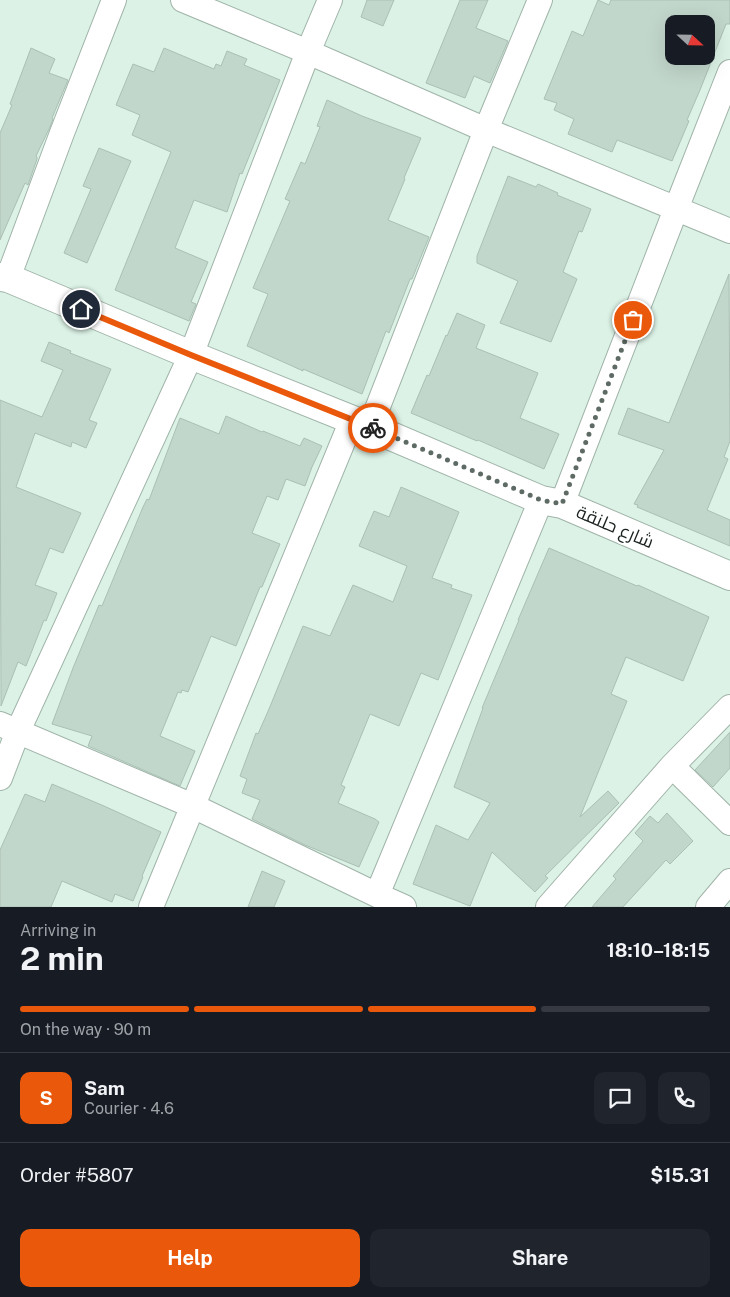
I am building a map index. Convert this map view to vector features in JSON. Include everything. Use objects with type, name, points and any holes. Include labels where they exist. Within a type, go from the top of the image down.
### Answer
[{"type":"street","points":[[4,278],[114,0]]},
{"type":"street","points":[[183,0],[486,130],[730,231]]},
{"type":"street","points":[[0,778],[9,728],[191,355],[308,52],[330,0]]},
{"type":"street","points":[[150,907],[361,423],[540,0]]},
{"type":"street","points":[[377,895],[551,502],[676,209],[730,72]]},
{"type":"street","name":"شارع حلنقة","points":[[4,278],[730,576]]},
{"type":"street","points":[[548,907],[672,766],[730,707]]},
{"type":"street","points":[[9,728],[193,806],[404,907]]},
{"type":"street","points":[[672,766],[730,823]]},
{"type":"street","points":[[708,907],[730,880]]},
{"type":"building","points":[[367,0],[394,0],[383,26],[361,17]]},
{"type":"building","points":[[460,0],[488,0],[476,28],[508,41],[490,83],[474,76],[465,98],[426,83]]},
{"type":"building","points":[[598,0],[609,5],[611,0],[730,0],[730,24],[726,24],[715,52],[715,15],[665,15],[665,65],[710,65],[672,161],[617,140],[612,152],[568,134],[574,119],[554,110],[557,103],[544,99],[572,31],[583,36]]},
{"type":"building","points":[[31,48],[55,59],[49,73],[68,80],[50,127],[36,156],[37,159],[28,185],[25,183],[0,240],[0,133],[12,105],[10,104]]},
{"type":"building","points":[[164,48],[214,69],[216,64],[221,66],[227,51],[247,59],[244,65],[280,80],[242,174],[240,173],[227,212],[194,200],[175,248],[208,262],[191,302],[196,304],[189,321],[115,290],[171,152],[132,135],[140,115],[116,105],[133,64],[154,72]]},
{"type":"building","points":[[327,100],[362,116],[421,138],[388,220],[429,237],[389,333],[386,331],[362,394],[303,369],[303,371],[247,346],[268,294],[253,288],[290,201],[285,199],[301,162],[305,164],[320,127],[317,126]]},
{"type":"building","points":[[99,148],[131,161],[87,263],[64,253],[91,189],[83,186]]},
{"type":"building","points":[[508,176],[536,187],[538,184],[558,193],[557,195],[591,209],[582,232],[579,231],[563,272],[577,279],[551,342],[500,323],[518,281],[477,263],[477,256]]},
{"type":"building","points":[[729,274],[730,441],[724,457],[728,459],[707,510],[730,520],[730,546],[637,507],[638,505],[634,504],[664,450],[618,434],[628,408],[669,423]]},
{"type":"building","points":[[457,313],[485,325],[476,348],[538,373],[520,418],[559,434],[544,469],[411,413]]},
{"type":"building","points":[[49,342],[71,351],[70,353],[111,369],[89,420],[97,423],[86,448],[72,442],[71,447],[35,433],[16,487],[81,513],[63,553],[50,548],[35,585],[57,593],[26,666],[18,662],[1,706],[0,400],[42,417],[63,370],[41,361]]},
{"type":"building","points":[[226,416],[300,446],[304,438],[322,446],[305,486],[286,479],[278,500],[267,496],[252,533],[280,544],[236,646],[211,636],[188,692],[182,690],[181,693],[178,692],[160,736],[195,751],[180,786],[88,746],[92,736],[52,724],[99,605],[102,606],[143,507],[147,499],[149,500],[180,418],[219,434]]},
{"type":"building","points":[[401,487],[459,512],[432,578],[452,585],[451,588],[472,595],[438,680],[421,673],[399,726],[370,714],[341,785],[345,787],[338,803],[379,822],[359,867],[305,845],[252,819],[260,800],[242,793],[247,779],[240,776],[256,733],[258,734],[269,709],[303,626],[330,636],[353,585],[393,602],[407,566],[359,546],[374,511],[389,517]]},
{"type":"building","points":[[549,548],[709,617],[683,681],[626,657],[611,694],[627,701],[580,817],[608,791],[619,803],[545,876],[548,878],[535,892],[492,852],[470,906],[413,884],[436,825],[468,840],[490,803],[454,787],[482,708]]},
{"type":"building","points":[[730,732],[730,768],[713,787],[695,770]]},
{"type":"building","points":[[52,784],[161,832],[133,901],[115,894],[112,902],[62,881],[51,907],[0,907],[0,850],[25,794],[45,802]]},
{"type":"building","points":[[667,813],[693,841],[670,864],[666,860],[623,907],[592,907],[616,879],[613,876],[643,841],[635,833],[650,816],[658,823]]},
{"type":"building","points":[[262,871],[285,881],[274,907],[248,907]]},
{"type":"way so far","points":[[373,428],[541,500],[562,504],[633,320]]},
{"type":"route","points":[[81,309],[373,428]]}]
